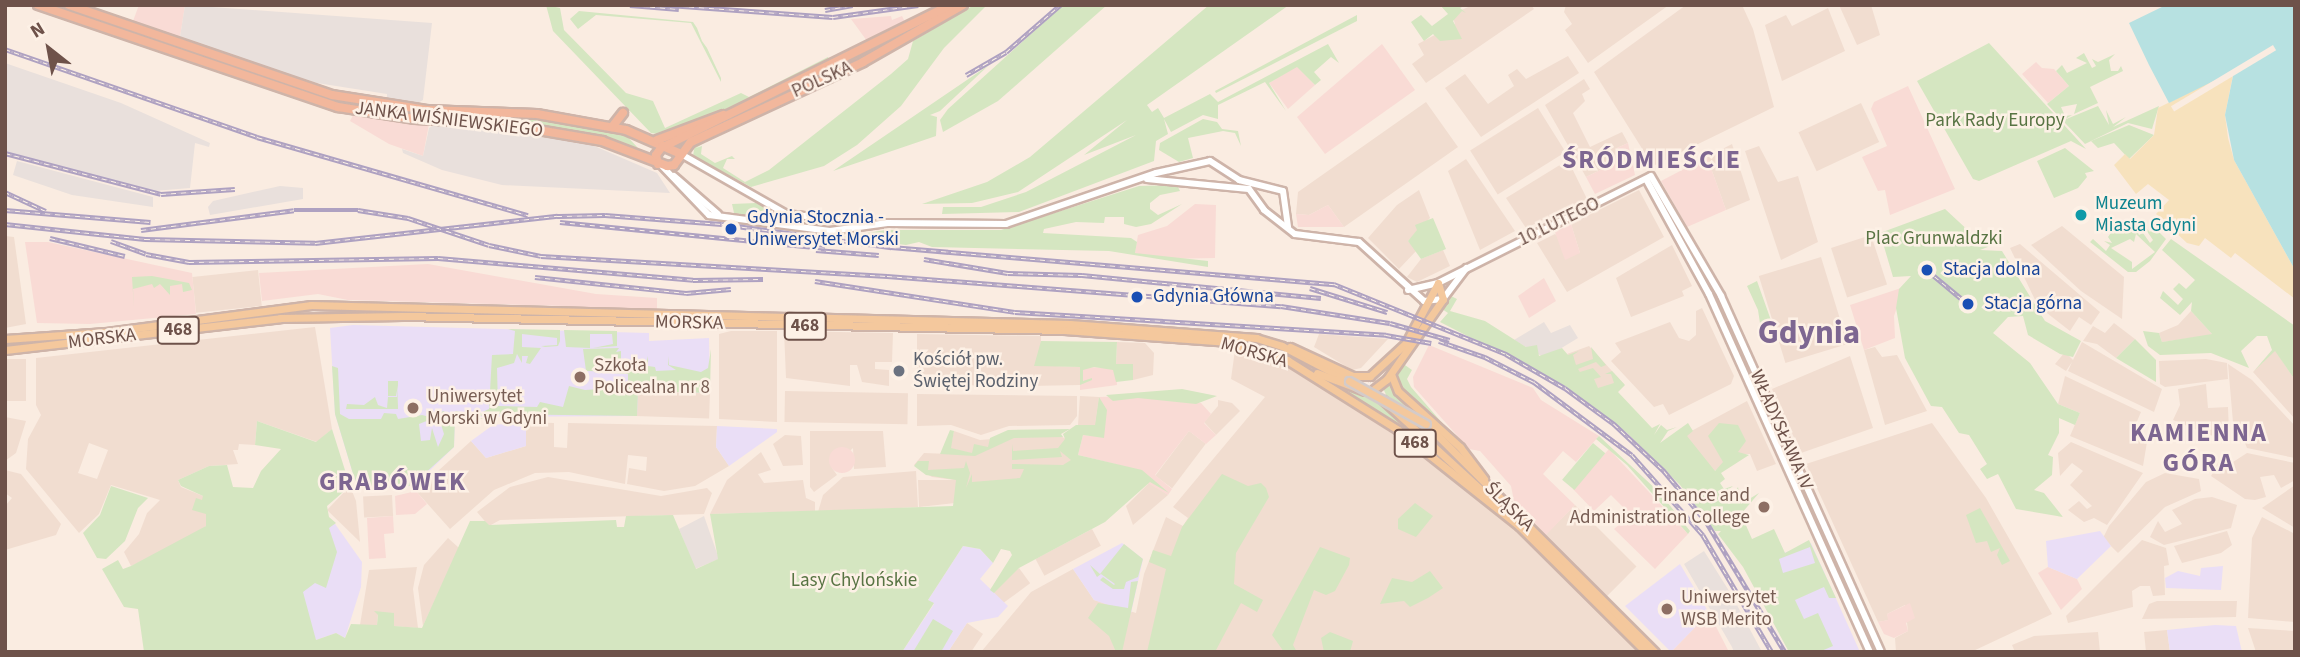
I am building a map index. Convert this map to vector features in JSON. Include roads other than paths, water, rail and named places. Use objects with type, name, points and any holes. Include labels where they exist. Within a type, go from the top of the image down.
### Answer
[{"type":"highway","name":"JANKA WIŚNIEWSKIEGO","points":[[38,5],[338,107],[415,119],[497,123],[602,141],[660,165]]},
{"type":"highway","name":"JANKA WIŚNIEWSKIEGO","points":[[69,5],[332,95],[414,109],[519,112],[612,127],[657,140],[681,154]]},
{"type":"highway","name":"POLSKA","points":[[669,147],[950,5]]},
{"type":"highway","name":"POLSKA","points":[[681,154],[691,142],[863,62],[963,5]]},
{"type":"highway","points":[[612,127],[623,113]]},
{"type":"highway","points":[[657,140],[736,113]]},
{"type":"highway","points":[[669,147],[674,165],[660,165],[657,153],[669,147]]},
{"type":"highway","points":[[674,165],[681,154]]},
{"type":"main road","name":"JANKA WIŚNIEWSKIEGO","points":[[681,154],[766,205],[810,220],[873,223],[1006,224],[1180,167],[1210,162],[1239,180],[1283,191],[1288,228]]},
{"type":"main road","name":"JANKA WIŚNIEWSKIEGO","points":[[660,165],[709,215],[830,231],[873,223]]},
{"type":"main road","points":[[1180,167],[1182,181]]},
{"type":"main road","name":"10 LUTEGO","points":[[1408,290],[1438,283],[1648,178]]},
{"type":"main road","name":"WŁADYSŁAWA IV","points":[[1648,178],[1709,294],[1870,652]]},
{"type":"main road","name":"WŁADYSŁAWA IV","points":[[1648,178],[1721,296],[1881,652]]},
{"type":"main road","name":"JANKA WIŚNIEWSKIEGO","points":[[1141,179],[1249,189],[1264,211],[1288,228]]},
{"type":"main road","points":[[1288,228],[1300,236],[1359,242],[1408,290],[1429,301],[1443,299]]},
{"type":"main road","points":[[1379,392],[1467,267]]},
{"type":"main road","points":[[1438,283],[1443,299]]},
{"type":"main road","points":[[1282,346],[1361,377],[1385,366],[1406,343],[1438,283]]},
{"type":"main road","name":"MORSKA","points":[[5,339],[120,331],[324,305],[1107,325],[1246,337],[1282,346],[1349,381]]},
{"type":"main road","name":"MORSKA","points":[[5,350],[280,318],[402,316],[1099,332],[1226,342],[1300,367],[1360,403]]},
{"type":"main road","points":[[1379,392],[1385,366]]},
{"type":"main road","points":[[1300,367],[1365,391]]},
{"type":"main road","points":[[1391,374],[1398,391],[1461,447],[1492,491]]},
{"type":"main road","name":"ŚLĄSKA","points":[[1349,381],[1426,424],[1656,652]]},
{"type":"main road","points":[[1379,392],[1519,526]]},
{"type":"main road","name":"ŚLĄSKA","points":[[1360,403],[1519,526],[1646,652]]},
{"type":"water","points":[[2166,5],[2295,5],[2295,270],[2234,160],[2225,115],[2234,71],[2169,103],[2149,65],[2129,23]]},
{"type":"railway","points":[[630,5],[679,9]]},
{"type":"railway","points":[[669,5],[833,17],[918,5]]},
{"type":"railway","points":[[825,10],[853,5]]},
{"type":"railway","points":[[966,75],[1006,52],[1060,5]]},
{"type":"railway","points":[[5,49],[257,137],[528,215]]},
{"type":"railway","points":[[5,153],[161,194],[235,189]]},
{"type":"railway","points":[[5,192],[46,211]]},
{"type":"railway","points":[[5,210],[151,222]]},
{"type":"railway","points":[[141,230],[294,210],[358,210],[408,218],[489,245],[541,256],[887,276],[1281,306],[1390,323],[1450,340]]},
{"type":"railway","points":[[5,224],[145,239],[315,243],[557,216],[605,215],[722,224],[891,247],[1334,284],[1506,354],[1565,388],[1614,424],[1664,471],[1706,521],[1785,652]]},
{"type":"railway","points":[[560,222],[825,248]]},
{"type":"railway","points":[[50,238],[125,256]]},
{"type":"railway","points":[[111,241],[146,254],[189,262],[438,258],[693,280],[763,279]]},
{"type":"railway","points":[[816,250],[879,255]]},
{"type":"railway","points":[[924,259],[1008,273],[1082,275],[1321,298]]},
{"type":"railway","points":[[1927,270],[1968,304]]},
{"type":"railway","points":[[535,277],[686,293],[731,289]]},
{"type":"railway","points":[[815,281],[1015,312],[1386,335],[1431,343]]},
{"type":"railway","points":[[1310,288],[1387,312]]},
{"type":"railway","points":[[1439,341],[1485,357],[1534,382],[1632,455],[1703,535],[1772,652]]},
{"type":"place","name":"Muzeum Miasta Gdyni","points":[[2081,215]]},
{"type":"place","name":"Gdynia Stocznia - Uniwersytet Morski","points":[[731,229]]},
{"type":"place","name":"Stacja dolna","points":[[1927,270]]},
{"type":"place","name":"Gdynia Główna","points":[[1137,297]]},
{"type":"place","name":"Stacja górna","points":[[1968,304]]},
{"type":"place","name":"Kościół pw. Świętej Rodziny","points":[[899,371]]},
{"type":"place","name":"Szkoła Policealna nr 8","points":[[580,377]]},
{"type":"place","name":"Uniwersytet Morski w Gdyni","points":[[413,408]]},
{"type":"place","name":"Finance and Administration College","points":[[1764,507]]},
{"type":"place","name":"Uniwersytet WSB Merito","points":[[1667,609]]},
{"type":"district","name":"ŚRÓDMIEŚCIE","points":[[1652,160]]},
{"type":"district","name":"Gdynia","points":[[1809,333]]},
{"type":"district","name":"KAMIENNA GÓRA","points":[[2199,448]]},
{"type":"district","name":"GRABÓWEK","points":[[393,482]]},
{"type":"park label","name":"Park Rady Europy","points":[[1995,121]]},
{"type":"park label","name":"Plac Grunwaldzki","points":[[1934,239]]},
{"type":"park label","name":"Lasy Chylońskie","points":[[854,581]]}]
